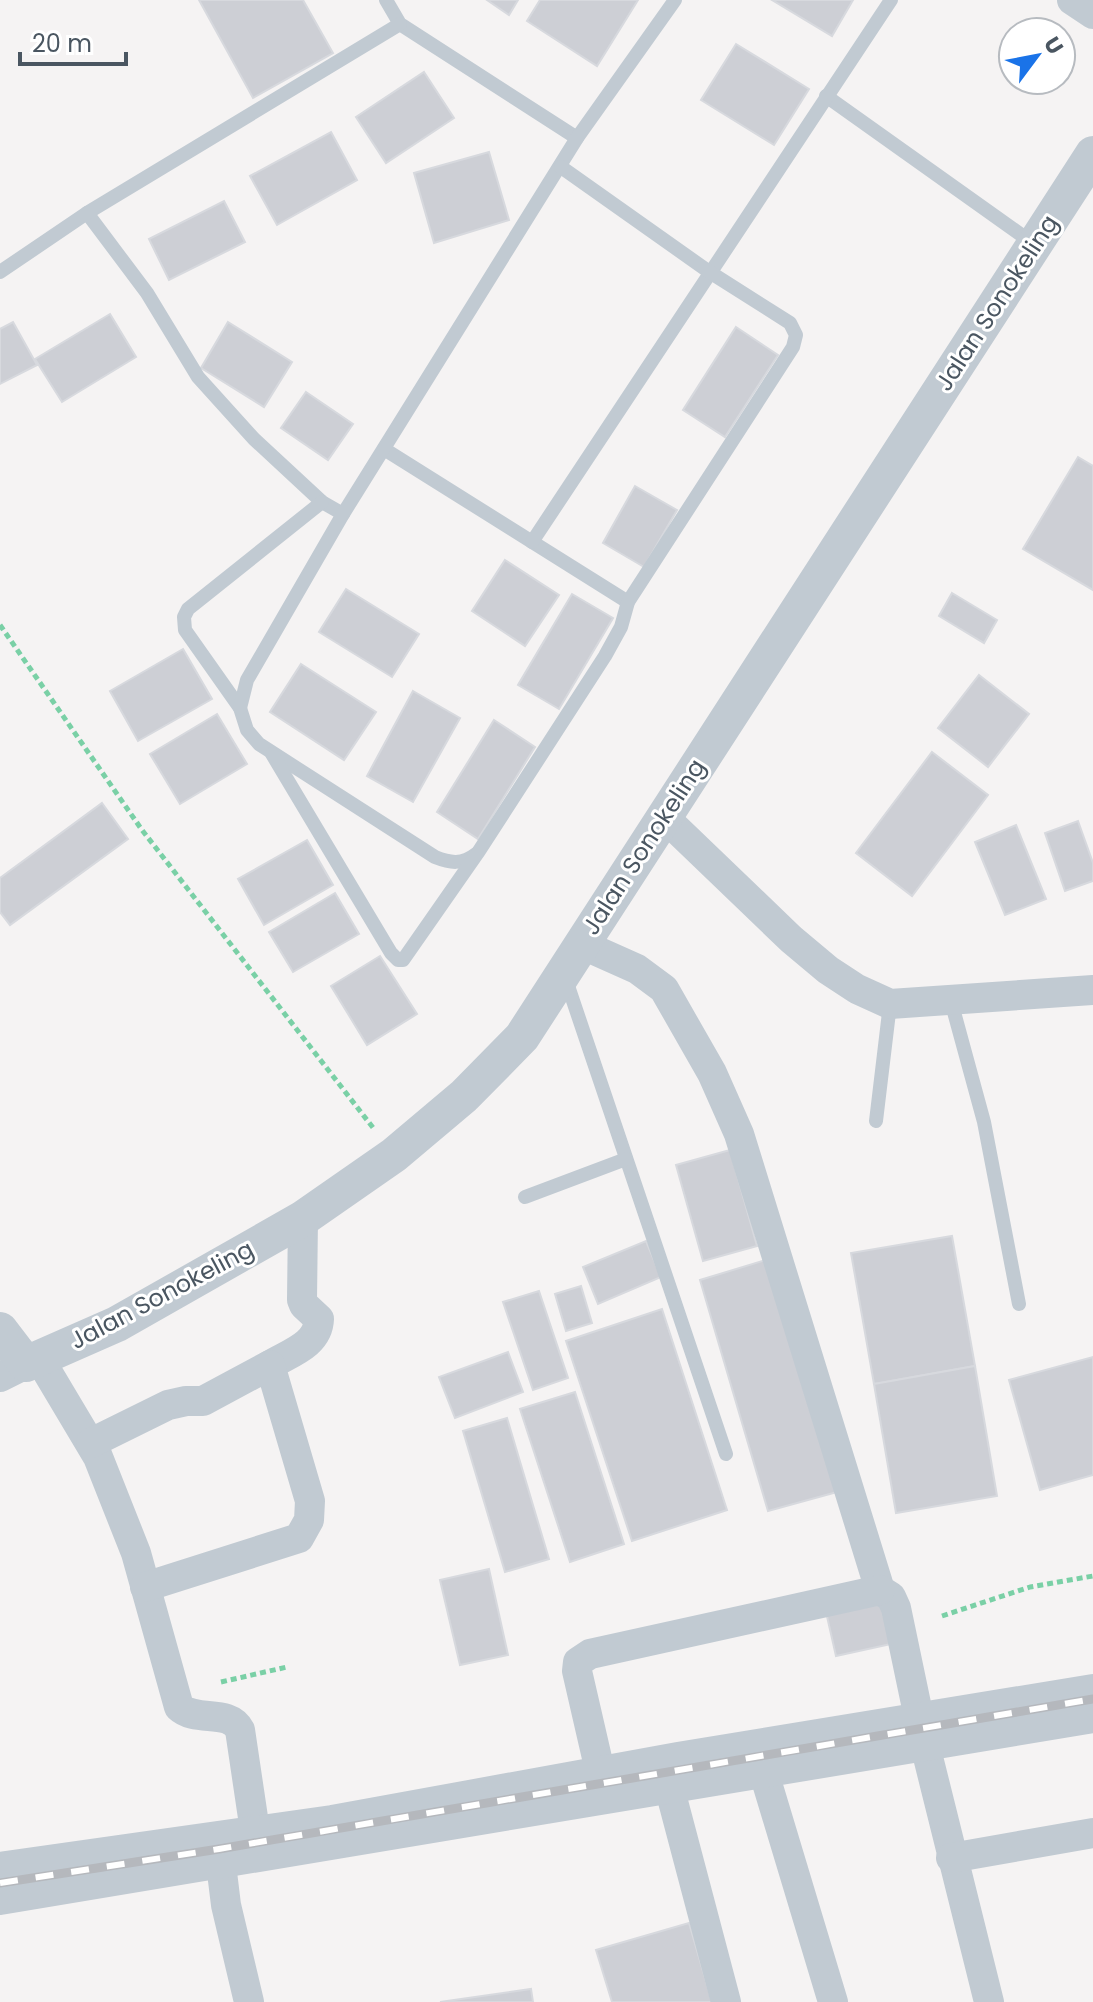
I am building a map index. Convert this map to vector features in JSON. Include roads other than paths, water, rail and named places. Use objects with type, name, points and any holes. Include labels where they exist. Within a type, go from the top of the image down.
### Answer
[{"type":"street","points":[[1072,0],[1093,14]]},
{"type":"street","name":"Jalan Sonokeling","points":[[22,1367],[117,1324],[303,1218],[394,1155],[464,1096],[522,1037],[1093,154]]},
{"type":"street","points":[[663,816],[800,947],[857,989],[890,1004],[1092,993]]},
{"type":"street","points":[[572,958],[637,969],[664,989],[712,1073],[739,1134],[880,1590],[891,1597],[896,1608],[951,1858],[989,2002]]},
{"type":"street","points":[[91,1443],[168,1405],[203,1401],[312,1341],[319,1329],[319,1319],[302,1300],[303,1218]]},
{"type":"street","points":[[0,1330],[22,1367],[91,1443],[136,1553],[174,1694],[184,1712],[236,1722],[240,1730],[255,1831]]},
{"type":"street","points":[[145,1587],[299,1538],[309,1520],[307,1490],[270,1365]]},
{"type":"street","points":[[600,1771],[577,1671],[578,1662],[590,1654],[880,1590]]},
{"type":"street","points":[[0,1900],[764,1773],[1093,1689]]},
{"type":"street","points":[[0,1867],[255,1831],[600,1771],[922,1731],[1093,1718]]},
{"type":"street","points":[[764,1773],[833,2002]]},
{"type":"street","points":[[670,1790],[726,2002]]},
{"type":"street","points":[[951,1858],[1092,1836]]},
{"type":"street","points":[[221,1864],[226,1905],[249,2002]]},
{"type":"lane","points":[[386,0],[400,24],[577,138]]},
{"type":"lane","points":[[240,708],[247,680],[343,514],[577,138],[675,0]]},
{"type":"lane","points":[[532,542],[708,271],[891,0]]},
{"type":"lane","points":[[0,272],[87,213],[400,24]]},
{"type":"lane","points":[[826,96],[1035,244]]},
{"type":"lane","points":[[272,754],[391,953],[398,960],[408,956],[611,645],[621,627],[628,602],[793,347],[796,335],[790,323],[708,271],[561,167]]},
{"type":"lane","points":[[87,213],[147,293],[198,377],[254,439],[322,502],[343,514]]},
{"type":"lane","points":[[384,449],[628,602]]},
{"type":"lane","points":[[322,502],[188,609],[184,617],[185,630],[240,708],[247,730],[272,754],[435,857],[450,863],[472,858],[479,851]]},
{"type":"lane","points":[[572,958],[626,1159],[726,1454]]},
{"type":"lane","points":[[951,1001],[984,1122],[1019,1304]]},
{"type":"lane","points":[[876,1121],[890,1004]]},
{"type":"lane","points":[[525,1197],[626,1159]]},
{"type":"railway","points":[[0,1883],[219,1849],[1093,1699]]}]
